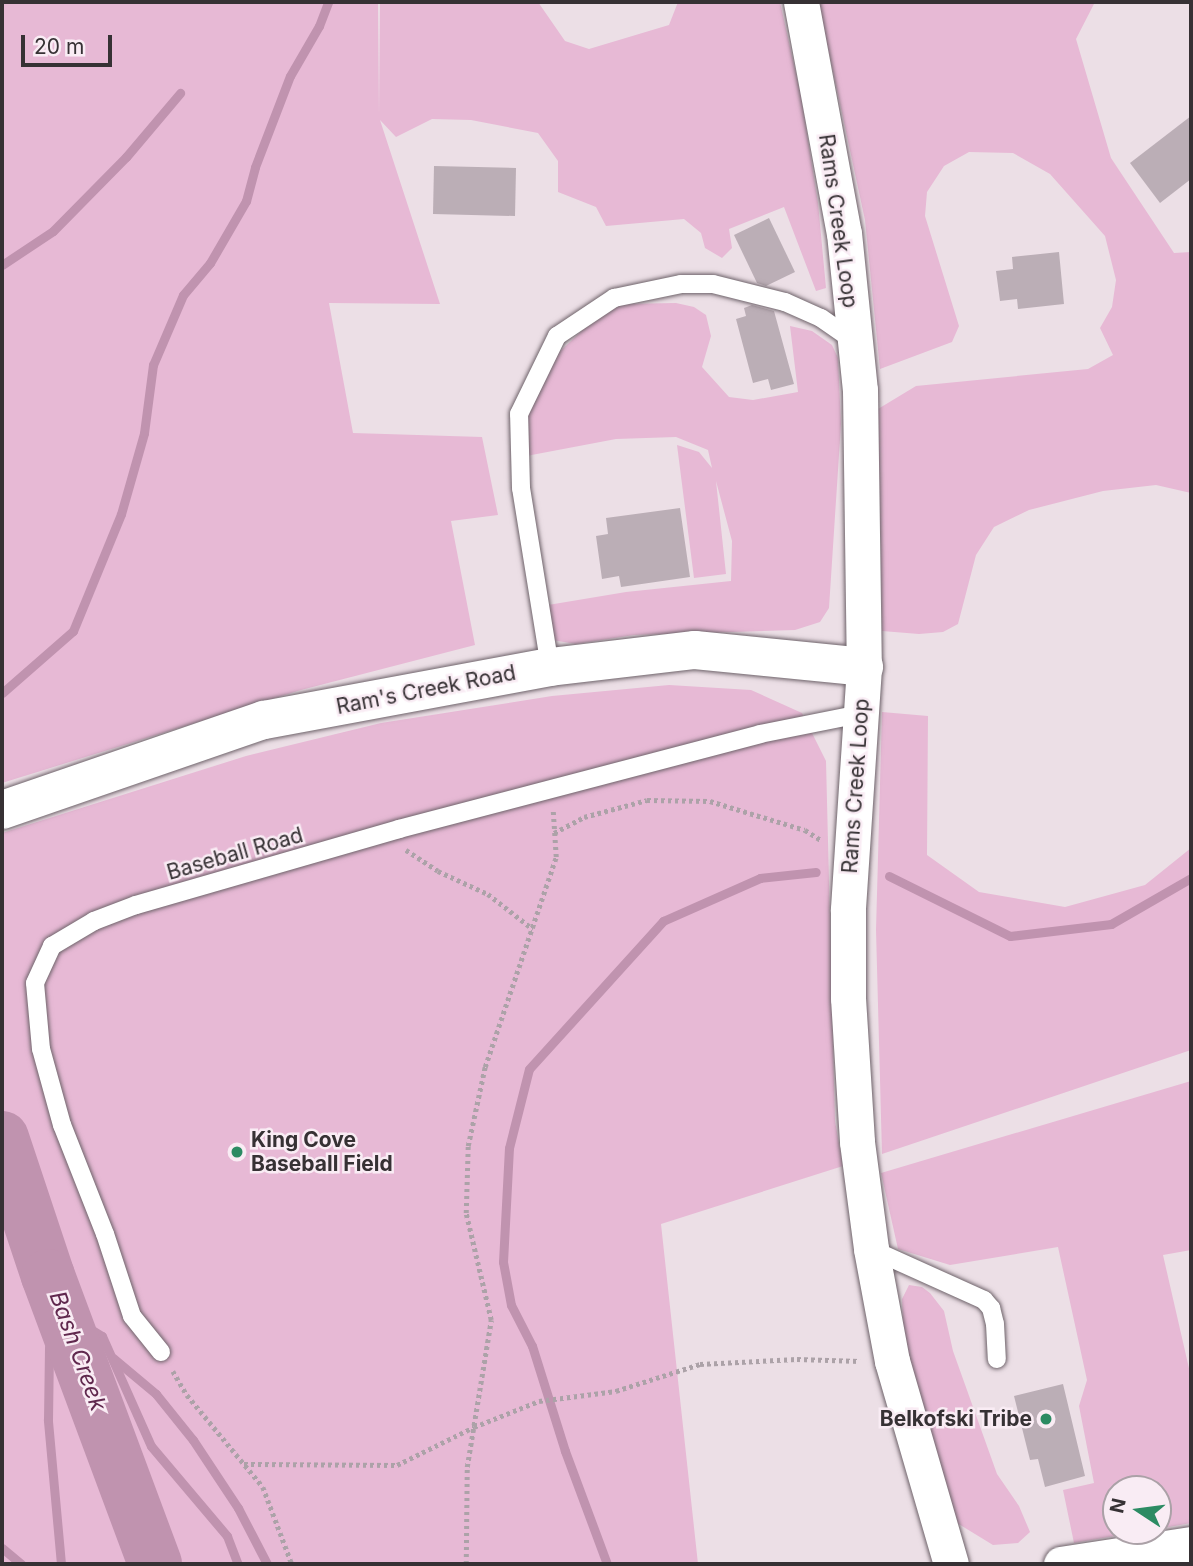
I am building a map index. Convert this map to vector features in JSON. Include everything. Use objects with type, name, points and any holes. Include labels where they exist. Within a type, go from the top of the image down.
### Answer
[{"type":"street","name":"Rams Creek Loop","points":[[801,2],[844,233],[860,390],[864,667],[851,859],[848,998],[858,1142],[871,1250],[892,1361],[951,1564]]},
{"type":"street","name":"Ram's Creek Road","points":[[2,810],[264,720],[550,667],[695,650],[864,667]]},
{"type":"street","points":[[1061,1564],[1191,1544]]},
{"type":"lane","points":[[550,667],[521,488],[519,414],[557,336],[614,298],[681,284],[713,284],[785,302],[821,318],[854,341]]},
{"type":"lane","name":"Baseball Road","points":[[162,1352],[132,1316],[105,1234],[62,1125],[41,1049],[35,983],[52,946],[94,921],[136,905],[551,789],[760,734],[860,714]]},
{"type":"lane","points":[[871,1250],[984,1300],[991,1308],[995,1324],[996,1359]]},
{"type":"path","points":[[466,1564],[467,1467],[491,1321],[466,1213],[468,1146],[485,1067],[556,857],[551,789]]},
{"type":"path","points":[[554,833],[584,817],[647,800],[710,801],[805,830],[851,859]]},
{"type":"path","points":[[377,836],[402,847],[438,871],[488,894],[533,929]]},
{"type":"path","points":[[162,1352],[187,1395],[263,1487],[292,1564]]},
{"type":"path","points":[[244,1464],[397,1465],[474,1427],[539,1401],[616,1391],[700,1364],[797,1359],[892,1361]]},
{"type":"shaded area","points":[[2,2],[378,2],[379,115],[380,2],[538,2],[565,41],[589,49],[669,25],[678,2],[780,2],[801,96],[818,203],[826,288],[816,291],[784,207],[729,229],[732,248],[722,258],[705,248],[701,233],[684,219],[606,226],[596,207],[558,192],[558,161],[538,133],[471,120],[432,119],[396,137],[380,120],[440,304],[329,303],[353,433],[482,437],[498,515],[451,521],[475,645],[301,690],[2,783]]},
{"type":"shaded area","points":[[818,2],[1095,2],[1076,39],[1111,158],[1174,253],[1191,252],[1191,493],[1156,485],[1103,491],[1029,510],[994,527],[976,555],[958,624],[943,632],[919,634],[882,631],[878,409],[916,386],[1088,369],[1113,355],[1100,328],[1112,307],[1116,280],[1105,236],[1050,174],[1013,153],[969,152],[944,166],[927,192],[925,216],[959,326],[952,342],[880,369],[865,220]]},
{"type":"shaded area","points":[[676,303],[694,307],[706,315],[711,336],[702,367],[729,397],[753,400],[798,392],[790,326],[812,331],[832,345],[838,358],[841,424],[829,608],[820,622],[795,630],[634,635],[576,644],[552,640],[548,605],[626,592],[731,581],[732,541],[716,481],[726,574],[694,578],[677,445],[699,452],[712,468],[708,450],[676,437],[616,439],[521,457],[530,400],[553,358],[588,325],[620,304]]},
{"type":"shaded area","points":[[669,685],[751,690],[802,713],[826,761],[835,1121],[843,1166],[661,1224],[698,1564],[2,1564],[2,833],[246,756],[381,723],[552,696]]},
{"type":"shaded area","points":[[882,712],[928,716],[927,855],[979,892],[1065,907],[1145,885],[1191,848],[1191,1050],[882,1154],[876,930]]},
{"type":"shaded area","points":[[1191,1081],[1191,1250],[1163,1255],[1191,1377],[1191,1523],[1172,1526],[1172,1475],[1102,1475],[1102,1538],[1074,1543],[1063,1490],[1094,1483],[1079,1406],[1087,1380],[1058,1247],[950,1265],[898,1249],[881,1173]]},
{"type":"shaded area","points":[[909,1285],[922,1287],[944,1311],[953,1351],[997,1474],[1019,1506],[1030,1532],[1018,1543],[993,1545],[957,1523],[904,1347],[902,1299]]},
{"type":"building","points":[[1191,116],[1191,179],[1160,203],[1130,163]]},
{"type":"building","points":[[434,166],[516,168],[515,216],[433,214]]},
{"type":"building","points":[[769,218],[795,272],[766,286],[757,283],[734,235]]},
{"type":"building","points":[[1059,252],[1064,304],[1018,309],[1017,299],[1000,301],[996,271],[1013,269],[1012,257]]},
{"type":"building","points":[[752,305],[774,311],[794,384],[771,390],[768,379],[753,383],[736,319],[746,316],[744,308]]},
{"type":"building","points":[[680,508],[690,577],[621,587],[619,576],[602,579],[596,536],[608,534],[606,518]]},
{"type":"building","name":"Belkofski Tribe","points":[[1063,1384],[1085,1476],[1045,1487],[1038,1459],[1030,1460],[1014,1396]]},
{"type":"waterway","points":[[2,693],[73,631],[121,514],[144,433],[153,365],[183,295],[210,263],[246,201],[255,167],[290,76],[319,26],[328,2]]},
{"type":"waterway","points":[[2,265],[53,231],[126,157],[180,93]]},
{"type":"waterway","points":[[607,1564],[565,1451],[532,1346],[511,1305],[503,1262],[509,1148],[529,1069],[663,921],[760,878],[816,872]]},
{"type":"waterway","points":[[889,876],[1010,936],[1111,924],[1191,878]]},
{"type":"waterway","name":"Bash Creek","points":[[2,1138],[48,1276],[155,1564]]},
{"type":"waterway","points":[[61,1564],[48,1420],[49,1348],[61,1311],[102,1336],[151,1446],[227,1536],[238,1564]]},
{"type":"waterway","points":[[113,1358],[156,1394],[193,1440],[238,1508],[267,1564]]},
{"type":"waterway","points":[[2,1548],[21,1564]]},
{"type":"place","name":"King Cove Baseball Field","points":[[237,1152]]},
{"type":"place","name":"Belkofski Tribe","points":[[1046,1419]]}]
